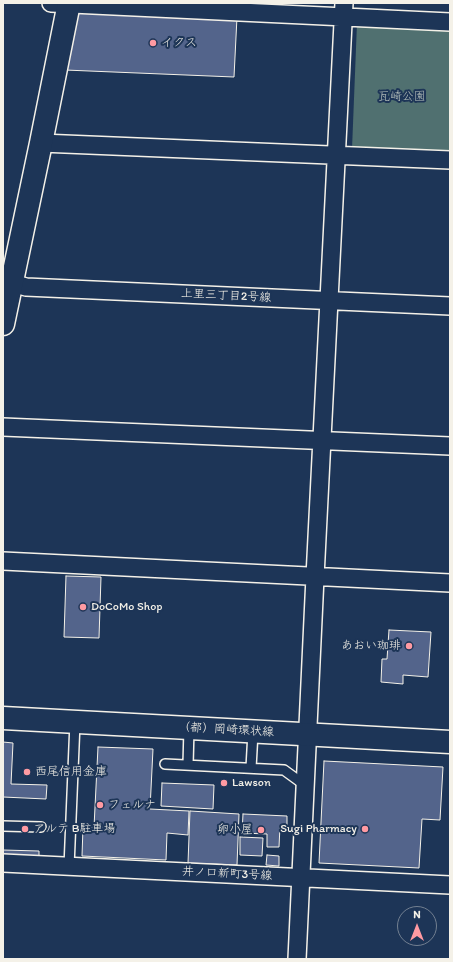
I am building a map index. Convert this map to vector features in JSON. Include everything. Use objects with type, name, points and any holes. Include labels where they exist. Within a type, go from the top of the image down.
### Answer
[{"type":"street","points":[[3,324],[7,283],[41,143],[63,3],[344,10],[450,22]]},
{"type":"street","points":[[297,959],[344,10]]},
{"type":"street","points":[[41,143],[450,160]]},
{"type":"street","name":"上里三丁目2号線","points":[[7,283],[26,287],[450,306]]},
{"type":"street","points":[[3,427],[450,446]]},
{"type":"street","points":[[3,561],[450,583]]},
{"type":"street","name":"（都）岡崎環状線","points":[[3,718],[450,742]]},
{"type":"street","name":"井ノ口新町3号線","points":[[3,864],[450,885]]},
{"type":"lane","points":[[69,867],[75,722]]},
{"type":"lane","points":[[188,765],[189,728]]},
{"type":"lane","points":[[251,768],[253,731]]},
{"type":"lane","points":[[165,764],[284,770],[306,786]]},
{"type":"lane","points":[[3,826],[42,827]]},
{"type":"green space","name":"瓦崎公園","points":[[357,23],[450,28],[450,152],[352,149]]},
{"type":"building","name":"イクス","points":[[79,11],[237,17],[234,77],[65,70]]},
{"type":"building","name":"DoCoMo Shop","points":[[66,576],[101,577],[99,638],[64,637]]},
{"type":"building","name":"あおい珈琲","points":[[389,630],[431,632],[428,677],[403,675],[403,684],[381,682],[382,659],[387,659]]},
{"type":"building","points":[[3,742],[13,743],[11,784],[47,785],[46,799],[3,797]]},
{"type":"building","points":[[98,747],[153,749],[150,809],[189,811],[188,835],[167,833],[166,860],[82,856],[83,827],[94,827]]},
{"type":"building","points":[[324,761],[443,767],[440,820],[422,819],[419,868],[319,863]]},
{"type":"building","points":[[162,783],[214,785],[213,809],[161,806]]},
{"type":"building","points":[[190,811],[239,814],[237,865],[188,863]]},
{"type":"building","name":"卵小屋","points":[[243,814],[287,816],[287,826],[280,826],[279,847],[267,847],[267,834],[242,833]]},
{"type":"building","points":[[240,837],[263,838],[262,856],[240,855]]},
{"type":"building","points":[[3,850],[39,851],[39,856],[3,855]]},
{"type":"building","points":[[267,855],[279,856],[279,866],[266,865]]},
{"type":"place","name":"イクス","points":[[153,43]]},
{"type":"place","name":"DoCoMo Shop","points":[[83,607]]},
{"type":"place","name":"あおい珈琲","points":[[409,646]]},
{"type":"place","name":"西尾信用金庫","points":[[27,772]]},
{"type":"place","name":"Lawson","points":[[224,783]]},
{"type":"place","name":"フェルナ","points":[[100,805]]},
{"type":"place","name":"アルテ B駐車場","points":[[25,829]]},
{"type":"place","name":"Sugi Pharmacy","points":[[365,829]]},
{"type":"place","name":"卵小屋","points":[[261,830]]}]
